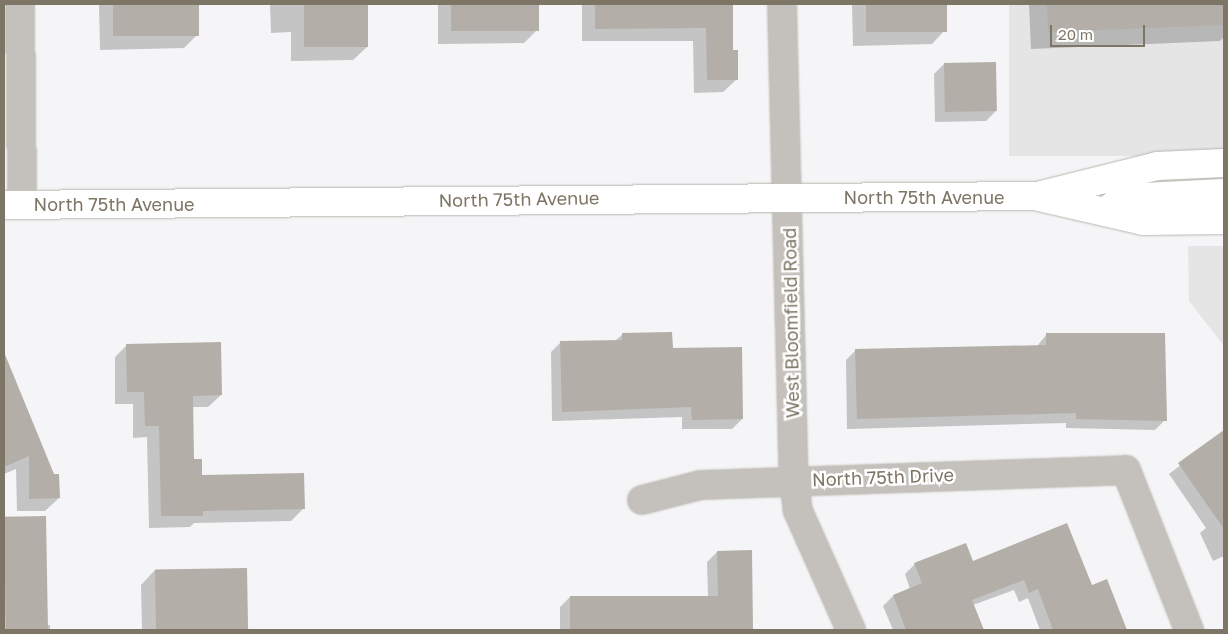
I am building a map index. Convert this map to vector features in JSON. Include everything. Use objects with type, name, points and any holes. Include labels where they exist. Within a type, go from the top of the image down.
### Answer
[{"type":"main road","name":"North 75th Avenue","points":[[1035,196],[1157,166],[1224,163]]},
{"type":"main road","points":[[1105,212],[1123,198],[1224,193]]},
{"type":"main road","name":"North 75th Avenue","points":[[13,205],[1035,196],[1143,222],[1224,220]]},
{"type":"street","points":[[13,205],[20,4]]},
{"type":"street","name":"West Bloomfield Road","points":[[782,4],[789,197],[794,480],[798,511],[850,630]]},
{"type":"street","name":"North 75th Drive","points":[[642,500],[701,485],[794,480],[1126,470],[1189,630]]},
{"type":"shaded area","points":[[1009,4],[1224,4],[1224,156],[1009,156]]},
{"type":"shaded area","points":[[1188,246],[1224,246],[1224,346],[1189,301]]},
{"type":"building","points":[[113,4],[199,4],[199,36],[113,36]]},
{"type":"building","points":[[304,4],[368,4],[368,47],[304,47]]},
{"type":"building","points":[[451,4],[539,4],[539,31],[451,31]]},
{"type":"building","points":[[595,4],[733,4],[733,50],[738,50],[738,80],[707,80],[706,28],[595,29]]},
{"type":"building","points":[[866,4],[947,4],[947,32],[866,32]]},
{"type":"building","points":[[1047,4],[1224,4],[1224,25],[1048,32]]},
{"type":"building","points":[[996,62],[997,111],[945,112],[944,63]]},
{"type":"building","points":[[672,332],[673,348],[742,347],[743,419],[692,420],[691,407],[562,412],[560,341],[622,340],[622,333]]},
{"type":"building","points":[[1046,333],[1165,333],[1167,421],[1076,419],[1076,413],[857,419],[855,349],[1046,345]]},
{"type":"building","points":[[221,342],[222,395],[193,396],[194,459],[202,459],[202,475],[304,473],[305,509],[203,511],[203,516],[161,516],[159,426],[145,426],[144,392],[127,392],[126,344]]},
{"type":"building","points":[[4,352],[54,474],[59,474],[60,498],[29,499],[29,456],[4,467]]},
{"type":"building","points":[[1224,430],[1224,529],[1178,463]]},
{"type":"building","points":[[46,516],[48,630],[6,630],[4,517]]},
{"type":"building","points":[[1067,523],[1092,585],[1107,579],[1127,630],[1053,630],[1038,589],[1029,593],[1024,580],[972,600],[984,630],[906,630],[893,595],[922,583],[914,563],[966,543],[973,561]]},
{"type":"building","points":[[752,550],[753,630],[570,630],[570,596],[718,596],[717,551]]},
{"type":"building","points":[[247,568],[248,630],[156,630],[155,570]]}]
